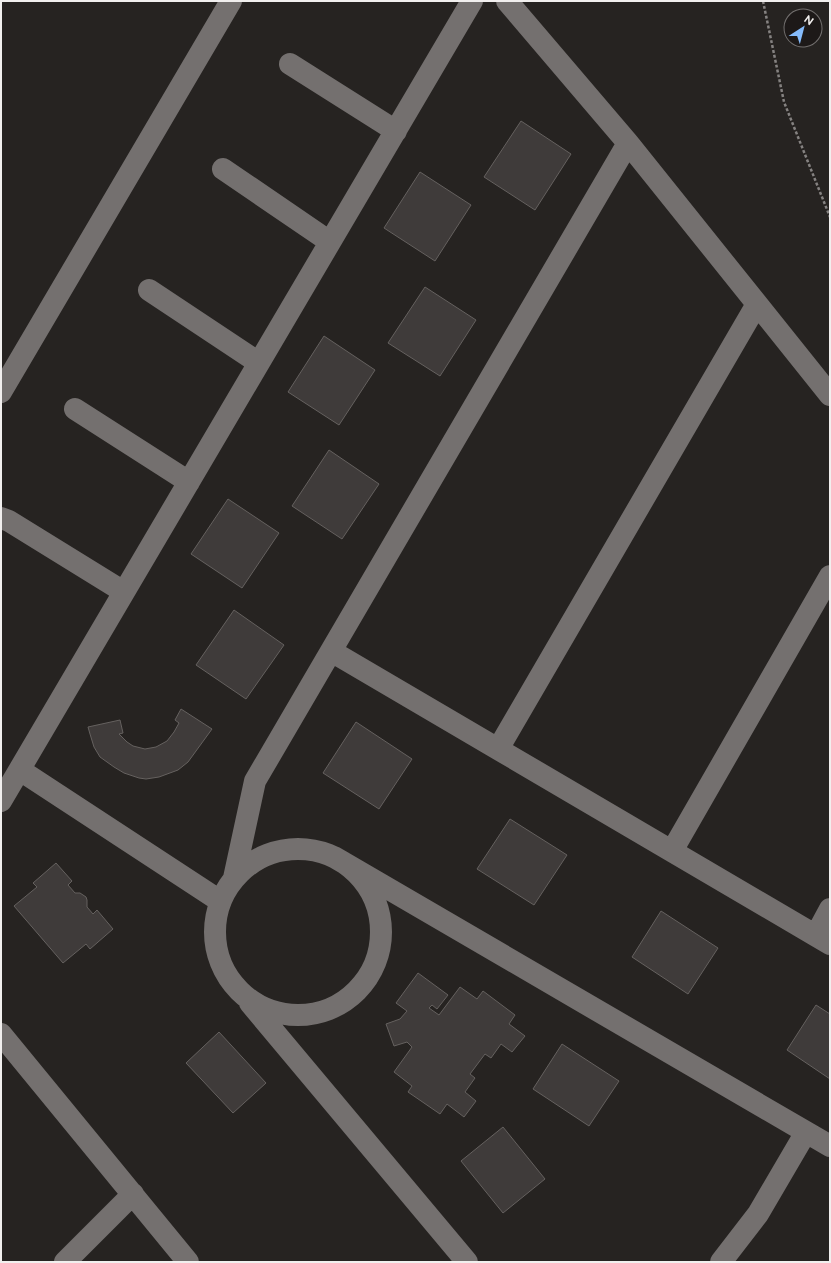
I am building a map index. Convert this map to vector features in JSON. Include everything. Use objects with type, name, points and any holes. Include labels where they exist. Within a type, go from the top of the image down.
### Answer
[{"type":"street","points":[[1,392],[231,1]]},
{"type":"street","points":[[1,801],[472,1]]},
{"type":"street","points":[[507,1],[628,143],[830,395]]},
{"type":"street","points":[[290,64],[396,131]]},
{"type":"street","points":[[234,878],[255,781],[628,143]]},
{"type":"street","points":[[222,169],[330,242]]},
{"type":"street","points":[[149,290],[260,362]]},
{"type":"street","points":[[498,749],[757,304]]},
{"type":"street","points":[[75,409],[189,482]]},
{"type":"street","points":[[1,518],[9,521],[124,592]]},
{"type":"street","points":[[672,851],[830,576]]},
{"type":"street","points":[[330,651],[823,940],[830,909]]},
{"type":"street","points":[[20,770],[220,901]]},
{"type":"street","points":[[467,1262],[228,978],[217,954],[214,927],[220,901],[234,878],[254,861],[278,851],[307,849],[334,857],[830,1146]]},
{"type":"street","points":[[228,978],[246,997],[269,1010],[295,1015],[323,1012],[349,999],[368,978],[379,952],[381,924],[373,896],[357,873],[334,857]]},
{"type":"street","points":[[5,1047],[133,1194],[188,1262]]},
{"type":"street","points":[[721,1262],[758,1214],[806,1132]]},
{"type":"street","points":[[65,1262],[133,1194]]},
{"type":"path","points":[[763,1],[784,102],[830,217]]},
{"type":"building","points":[[521,121],[571,154],[535,210],[484,177]]},
{"type":"building","points":[[420,172],[471,205],[435,261],[384,228]]},
{"type":"building","points":[[425,287],[476,320],[440,376],[388,343]]},
{"type":"building","points":[[324,336],[375,370],[339,425],[288,392]]},
{"type":"building","points":[[329,450],[379,484],[342,539],[292,506]]},
{"type":"building","points":[[228,499],[279,533],[242,588],[191,554]]},
{"type":"building","points":[[234,610],[284,645],[246,699],[196,665]]},
{"type":"building","points":[[181,709],[212,729],[188,762],[178,770],[159,777],[146,779],[139,778],[124,773],[114,767],[100,757],[94,747],[88,727],[120,720],[123,733],[119,734],[127,742],[133,746],[145,749],[156,747],[167,741],[174,732],[179,723],[175,720]]},
{"type":"building","points":[[356,722],[412,759],[379,809],[323,773]]},
{"type":"building","points":[[510,819],[567,855],[534,905],[477,869]]},
{"type":"building","points":[[56,863],[72,881],[68,885],[75,893],[80,893],[86,897],[87,907],[93,914],[97,910],[113,929],[90,949],[86,944],[63,963],[14,906],[37,887],[33,883]]},
{"type":"building","points":[[661,911],[718,948],[688,994],[632,957]]},
{"type":"building","points":[[418,973],[448,995],[437,1009],[432,1005],[429,1008],[439,1015],[460,987],[477,999],[483,991],[515,1015],[509,1024],[525,1036],[512,1052],[501,1044],[491,1058],[485,1054],[470,1074],[475,1078],[465,1092],[476,1101],[464,1117],[447,1104],[440,1114],[408,1092],[412,1086],[394,1072],[412,1047],[407,1042],[394,1046],[386,1024],[400,1019],[407,1011],[396,1003]]},
{"type":"building","points":[[816,1005],[830,1014],[830,1079],[787,1050]]},
{"type":"building","points":[[219,1032],[266,1083],[233,1113],[186,1063]]},
{"type":"building","points":[[562,1044],[619,1081],[589,1126],[533,1089]]},
{"type":"building","points":[[503,1127],[545,1179],[503,1213],[461,1161]]}]
